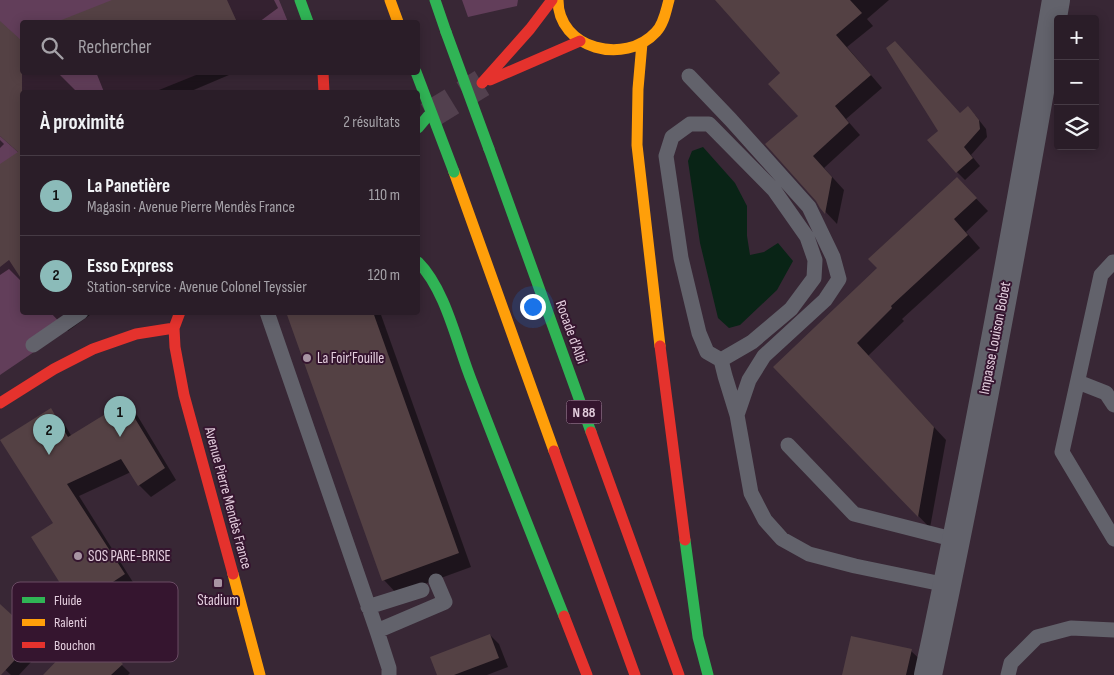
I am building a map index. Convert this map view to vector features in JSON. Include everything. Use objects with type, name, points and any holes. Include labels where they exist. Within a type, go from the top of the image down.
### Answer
[{"type":"main road","points":[[300,0],[307,20]]},
{"type":"main road","points":[[390,0],[397,20]]},
{"type":"main road","name":"Rocade d'Albi","points":[[435,0],[679,675]]},
{"type":"main road","points":[[552,0],[530,29],[482,83],[580,41]]},
{"type":"main road","points":[[558,0],[559,12],[568,28],[580,41],[595,48],[610,51],[627,50],[642,43],[656,32],[665,15],[669,0]]},
{"type":"main road","points":[[642,43],[638,90],[637,145],[662,359],[698,636],[708,675]]},
{"type":"main road","points":[[323,75],[324,90]]},
{"type":"main road","name":"N 88","points":[[417,75],[454,172],[634,675]]},
{"type":"main road","points":[[420,118],[428,116],[420,126]]},
{"type":"main road","points":[[420,264],[427,271],[442,298],[471,380],[587,675]]},
{"type":"main road","points":[[0,403],[54,369],[93,349],[136,334],[174,328],[179,315]]},
{"type":"main road","name":"Avenue Pierre Mendès France","points":[[174,328],[175,347],[184,395],[260,675]]},
{"type":"street","name":"Impasse Louison Bobet","points":[[928,675],[1004,296],[1056,0]]},
{"type":"lane","points":[[689,76],[809,208],[833,257],[839,279],[825,300],[764,356],[749,380],[738,415]]},
{"type":"lane","points":[[721,360],[752,342],[791,309],[814,278],[815,260],[807,237],[774,190],[709,124],[690,124],[672,137],[666,156],[681,258],[699,333],[707,352],[721,360],[738,415],[751,494],[765,520],[782,539],[809,554],[855,566],[947,585]]},
{"type":"lane","points":[[1114,264],[1113,262],[1101,276],[1062,452],[1114,539]]},
{"type":"lane","points":[[33,345],[77,315]]},
{"type":"lane","points":[[268,315],[377,631],[389,668],[388,675]]},
{"type":"lane","points":[[1078,382],[1106,393],[1114,404]]},
{"type":"lane","points":[[788,445],[854,514],[956,540]]},
{"type":"lane","points":[[377,631],[445,602],[436,581]]},
{"type":"lane","points":[[368,607],[422,590]]},
{"type":"lane","points":[[1008,675],[1011,663],[1037,637],[1071,628],[1114,630]]},
{"type":"shaded area","points":[[0,0],[279,0],[287,20],[20,20],[20,75],[196,75],[159,90],[20,90],[20,315],[84,315],[59,335],[0,375]]},
{"type":"shaded area","points":[[462,0],[518,0],[517,6],[468,17]]},
{"type":"shaded area","points":[[703,147],[735,183],[747,206],[747,236],[750,255],[764,252],[778,243],[793,261],[777,290],[740,325],[729,328],[718,318],[700,243],[688,161],[692,151]]},
{"type":"building","points":[[112,0],[227,0],[236,20],[62,20]]},
{"type":"building","points":[[715,0],[850,0],[862,13],[836,35],[871,75],[835,106],[849,123],[813,156],[832,177],[825,214],[816,201],[765,144],[798,116],[768,84],[780,73]]},
{"type":"building","points":[[0,21],[20,39],[22,90],[20,90],[20,277],[9,260],[0,267],[0,164],[18,152],[0,136]]},
{"type":"building","points":[[895,41],[960,113],[968,106],[979,120],[980,129],[964,147],[973,158],[956,173],[927,140],[938,131],[886,48]]},
{"type":"building","points":[[957,177],[977,198],[954,219],[968,235],[891,306],[892,308],[857,343],[934,427],[918,517],[773,367],[877,268],[868,259]]},
{"type":"building","points":[[287,315],[374,315],[459,553],[382,581]]},
{"type":"building","points":[[125,402],[165,468],[138,486],[121,459],[67,484],[125,574],[113,582],[59,582],[31,537],[53,523],[0,440],[51,408],[68,437]]},
{"type":"building","points":[[0,604],[12,615],[13,662],[0,675]]},
{"type":"building","points":[[490,634],[499,658],[454,675],[437,675],[430,657]]},
{"type":"building","points":[[851,636],[912,649],[906,675],[842,675]]},
{"type":"building","points":[[55,662],[121,662],[123,664],[111,675],[43,675]]},
{"type":"tunnel","points":[[428,116],[482,83]]},
{"type":"traffic: fast","points":[[300,0],[307,20]]},
{"type":"traffic: fast","points":[[435,0],[446,32]]},
{"type":"traffic: fast","points":[[446,32],[489,149]]},
{"type":"traffic: fast","points":[[417,75],[454,172]]},
{"type":"traffic: fast","points":[[420,126],[428,116]]},
{"type":"traffic: fast","points":[[489,149],[591,432]]},
{"type":"traffic: fast","points":[[420,264],[436,287],[450,319],[483,412],[564,616]]},
{"type":"traffic: fast","points":[[685,540],[698,637],[708,675]]},
{"type":"traffic: slow","points":[[390,0],[397,20]]},
{"type":"traffic: slow","points":[[558,0],[561,17],[569,30],[581,41],[595,47],[611,50],[628,48],[643,42],[656,32],[663,21],[669,0]]},
{"type":"traffic: slow","points":[[642,43],[638,89],[637,145],[660,346]]},
{"type":"traffic: slow","points":[[454,172],[554,451]]},
{"type":"traffic: slow","points":[[233,574],[260,675]]},
{"type":"traffic: jam","points":[[482,83],[530,29],[552,0]]},
{"type":"traffic: jam","points":[[490,80],[580,41]]},
{"type":"traffic: jam","points":[[323,75],[324,90]]},
{"type":"traffic: jam","points":[[179,315],[174,328],[175,347],[184,395],[233,574]]},
{"type":"traffic: jam","points":[[0,403],[54,369],[93,349],[136,334],[174,328]]},
{"type":"traffic: jam","points":[[660,346],[685,540]]},
{"type":"traffic: jam","points":[[591,432],[679,675]]},
{"type":"traffic: jam","points":[[554,451],[635,675]]},
{"type":"traffic: jam","points":[[564,616],[587,675]]},
{"type":"place","name":"La Foir'Fouille","points":[[307,358]]},
{"type":"place","name":"La Panetière","points":[[120,437]]},
{"type":"place","name":"Esso Express","points":[[49,455]]},
{"type":"place","name":"SOS PARE-BRISE","points":[[78,556]]},
{"type":"place","name":"Stadium","points":[[218,583]]}]
